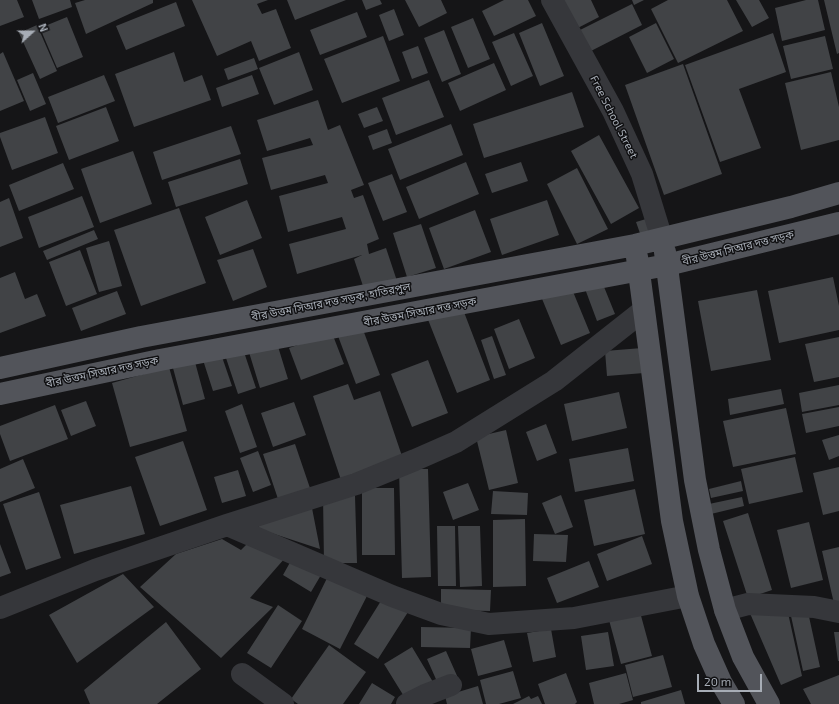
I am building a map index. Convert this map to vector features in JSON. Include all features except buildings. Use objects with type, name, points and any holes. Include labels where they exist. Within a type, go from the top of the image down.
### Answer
[{"type":"main road","points":[[769,704],[743,657],[725,610],[709,550],[695,480],[668,266],[662,239],[791,207],[839,193]]},
{"type":"main road","name":"বীর উত্তম সিআর দত্ত সড়ক","points":[[0,394],[160,360],[668,266],[839,223]]},
{"type":"main road","name":"বীর উত্তম সিআর দত্ত সড়ক, হাতিরপুল","points":[[0,368],[141,337],[662,239]]},
{"type":"main road","points":[[634,245],[640,271],[672,521],[688,596],[704,644],[721,682],[734,704]]},
{"type":"street","name":"Free School Street","points":[[552,0],[613,111],[642,174],[662,239]]},
{"type":"street","points":[[0,608],[95,570],[227,525],[356,484],[456,442],[554,381],[644,310]]},
{"type":"street","points":[[227,525],[392,596],[441,614],[489,624],[574,618],[688,596]]},
{"type":"street","points":[[725,610],[748,604],[814,607],[839,612]]},
{"type":"street","points":[[242,674],[283,704]]},
{"type":"street","points":[[407,704],[451,685]]}]
